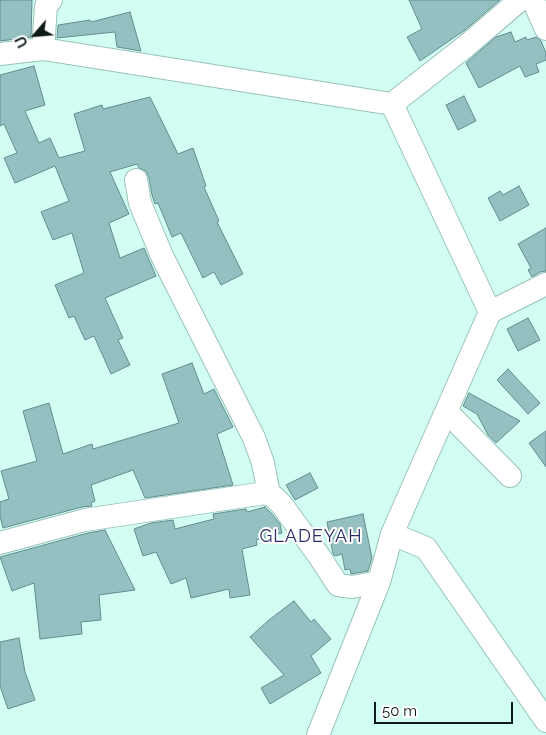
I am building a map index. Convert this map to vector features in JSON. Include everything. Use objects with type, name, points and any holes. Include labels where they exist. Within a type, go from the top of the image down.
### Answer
[{"type":"street","points":[[43,49],[46,6],[51,0]]},
{"type":"street","points":[[0,54],[43,49],[392,104],[466,46],[520,0]]},
{"type":"street","points":[[533,0],[546,29]]},
{"type":"street","points":[[392,104],[490,312]]},
{"type":"street","points":[[136,180],[140,203],[162,256],[254,438],[263,463],[269,494]]},
{"type":"street","points":[[318,735],[379,582],[395,536],[490,312],[546,284]]},
{"type":"street","points":[[447,412],[510,476]]},
{"type":"street","points":[[0,543],[85,520],[265,493],[274,497],[289,514],[338,585],[352,587],[379,582]]},
{"type":"street","points":[[395,536],[426,548],[546,721]]},
{"type":"building","points":[[0,0],[32,0],[31,37],[0,41]]},
{"type":"building","points":[[409,0],[500,0],[465,30],[420,61],[407,37],[422,29]]},
{"type":"building","points":[[130,12],[141,51],[117,47],[115,32],[57,38],[58,25],[90,20],[91,22]]},
{"type":"building","points":[[511,32],[515,42],[526,37],[527,40],[536,37],[541,41],[546,53],[546,60],[536,64],[539,72],[525,77],[520,66],[479,88],[466,63],[496,37]]},
{"type":"building","points":[[34,66],[45,105],[25,111],[39,143],[50,138],[59,158],[85,151],[74,114],[102,105],[103,109],[150,97],[178,154],[193,148],[206,186],[204,187],[219,221],[217,222],[243,274],[221,285],[214,272],[203,278],[181,233],[172,237],[158,203],[155,204],[146,171],[139,168],[137,164],[110,172],[129,214],[109,223],[120,258],[144,248],[156,276],[105,298],[123,338],[118,340],[130,365],[111,374],[94,336],[85,340],[74,316],[69,318],[55,285],[84,273],[72,233],[53,240],[41,212],[69,201],[55,166],[15,183],[4,158],[17,153],[4,124],[0,126],[0,75]]},
{"type":"building","points":[[464,96],[476,121],[458,130],[446,105]]},
{"type":"building","points":[[519,186],[529,205],[500,221],[488,198],[500,191],[503,195]]},
{"type":"building","points":[[546,228],[546,271],[532,277],[528,270],[531,268],[518,244]]},
{"type":"building","points":[[528,318],[540,340],[518,351],[507,329]]},
{"type":"building","points":[[192,363],[204,394],[214,389],[233,427],[217,434],[233,485],[145,498],[133,470],[91,485],[95,501],[91,503],[92,506],[3,528],[0,516],[0,502],[9,499],[1,471],[37,461],[23,411],[49,403],[63,454],[92,444],[93,449],[179,423],[162,374]]},
{"type":"building","points":[[508,369],[540,403],[528,414],[497,380]]},
{"type":"building","points":[[469,393],[520,421],[496,443],[488,435],[477,414],[463,406]]},
{"type":"building","points":[[546,431],[546,467],[529,443]]},
{"type":"building","points":[[310,473],[318,488],[295,500],[286,485]]},
{"type":"building","points":[[265,507],[280,524],[282,533],[256,540],[257,545],[242,549],[250,595],[230,598],[229,589],[191,598],[186,578],[171,584],[156,552],[143,556],[134,529],[151,523],[173,520],[175,529],[214,519],[213,514],[246,509],[247,512]]},
{"type":"building","points":[[363,514],[372,558],[368,571],[351,574],[350,569],[345,570],[342,554],[335,556],[333,554],[327,522]]},
{"type":"building","points":[[105,530],[135,590],[99,595],[101,620],[81,622],[82,634],[40,639],[34,583],[12,591],[0,557]]},
{"type":"building","points":[[294,601],[311,622],[314,619],[331,639],[311,656],[321,673],[270,704],[261,688],[284,675],[250,637]]},
{"type":"building","points":[[19,638],[25,672],[35,700],[8,709],[0,686],[0,642]]},
{"type":"district","name":"GLADEYAH","points":[[311,537]]}]
